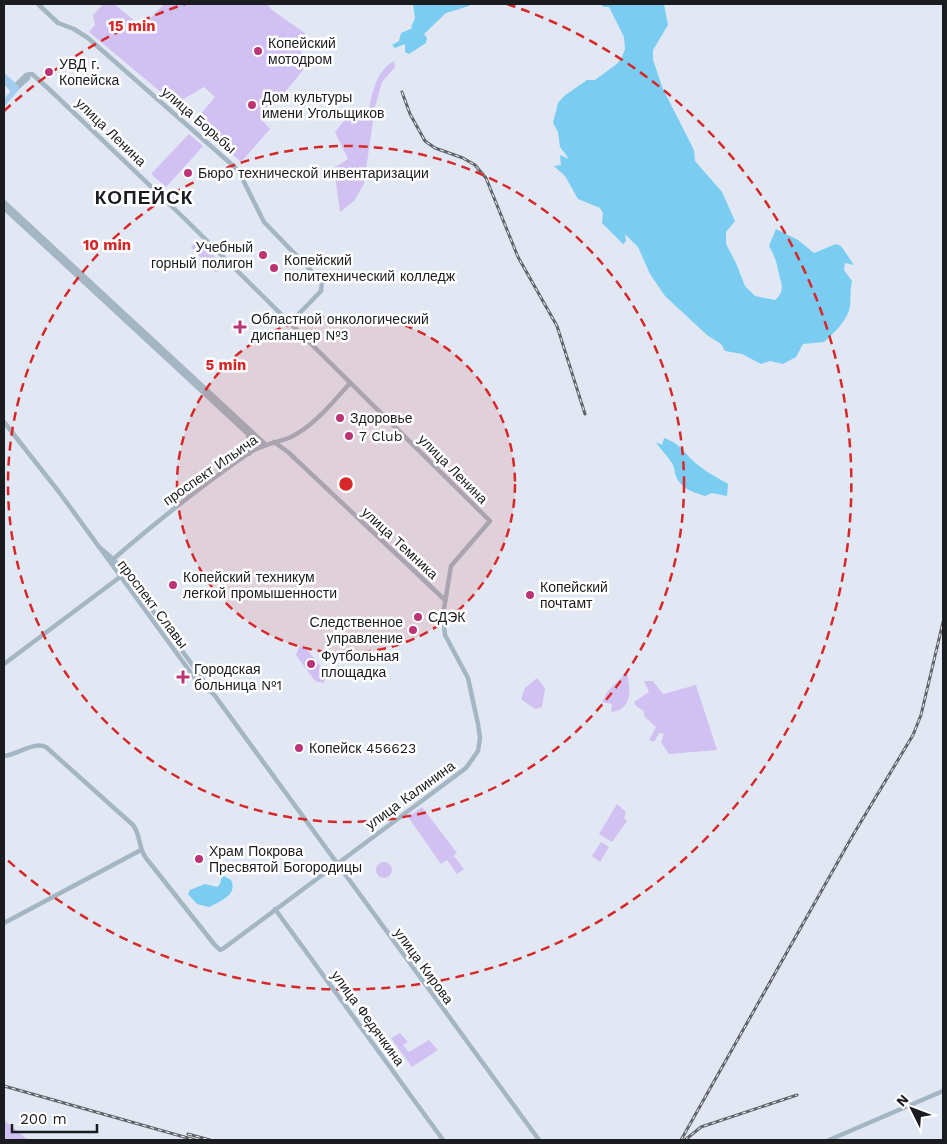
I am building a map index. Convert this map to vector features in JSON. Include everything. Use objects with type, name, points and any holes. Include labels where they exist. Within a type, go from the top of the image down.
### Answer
[{"type":"main road","points":[[4,76],[15,89]]},
{"type":"main road","points":[[4,81],[15,89]]},
{"type":"main road","points":[[4,98],[15,89]]},
{"type":"main road","points":[[4,103],[15,89]]},
{"type":"street","name":"улица Борьбы","points":[[38,4],[58,23],[74,28],[88,38],[240,173],[256,207],[269,228],[319,278],[323,285],[321,291],[290,322]]},
{"type":"street","name":"улица Ленина","points":[[15,89],[28,74],[36,77],[290,322],[490,521]]},
{"type":"street","points":[[4,202],[72,269]]},
{"type":"street","points":[[4,208],[72,269],[247,434],[263,445]]},
{"type":"street","points":[[164,355],[263,445]]},
{"type":"street","name":"проспект Ильича","points":[[108,563],[162,518],[249,454],[263,445],[290,437],[307,427],[350,383]]},
{"type":"street","name":"проспект Славы","points":[[4,422],[25,447],[98,546],[108,563],[197,682],[213,694]]},
{"type":"street","points":[[247,434],[251,444],[249,454]]},
{"type":"street","points":[[288,452],[286,446],[290,437]]},
{"type":"street","name":"улица Темника","points":[[274,442],[288,452],[445,600]]},
{"type":"street","name":"улица Калинина","points":[[141,850],[220,950],[466,768],[478,751],[480,734],[468,678],[444,629],[445,600],[451,566],[490,521]]},
{"type":"street","name":"проспект Славы","points":[[98,546],[113,559],[155,613],[293,804]]},
{"type":"street","points":[[4,664],[125,574]]},
{"type":"street","points":[[149,618],[155,613]]},
{"type":"street","points":[[163,636],[169,632]]},
{"type":"street","points":[[4,756],[16,754],[39,745],[46,747],[133,825],[138,834],[141,850],[4,923]]},
{"type":"street","name":"улица Кирова","points":[[293,804],[539,1140]]},
{"type":"street","name":"улица Федячкина","points":[[275,909],[443,1140]]},
{"type":"street","points":[[829,1140],[943,1091]]},
{"type":"shaded area","points":[[103,4],[114,4],[142,27],[164,4],[267,4],[272,10],[306,34],[297,44],[308,64],[262,120],[270,129],[241,162],[195,121],[215,97],[204,87],[175,104],[89,32],[95,25],[93,15]]},
{"type":"shaded area","points":[[394,61],[395,67],[382,82],[375,107],[364,184],[354,201],[340,212],[334,168],[348,159],[335,132],[354,109],[368,116],[378,78],[382,71]]},
{"type":"shaded area","points":[[189,134],[203,146],[166,187],[151,174]]},
{"type":"shaded area","points":[[198,240],[223,265],[216,273],[191,247]]},
{"type":"shaded area","points":[[304,646],[326,673],[326,679],[323,683],[315,681],[296,655],[299,647]]},
{"type":"shaded area","points":[[627,672],[629,697],[627,702],[624,707],[611,712],[612,704],[602,702],[607,692]]},
{"type":"shaded area","points":[[537,678],[545,688],[542,707],[535,709],[521,699],[525,688]]},
{"type":"shaded area","points":[[644,681],[653,681],[663,694],[696,685],[717,750],[669,754],[661,742],[664,734],[659,733],[654,742],[649,740],[656,727],[644,716],[644,711],[636,706],[634,702],[649,692]]},
{"type":"shaded area","points":[[617,804],[626,812],[624,818],[627,821],[612,842],[599,834]]},
{"type":"shaded area","points":[[422,807],[457,853],[449,859],[454,856],[464,869],[457,874],[447,860],[441,864],[408,817]]},
{"type":"shaded area","points":[[601,842],[609,847],[600,862],[592,856]]},
{"type":"shaded area","points":[[381,862],[387,862],[392,867],[390,876],[381,878],[376,873],[376,867]]},
{"type":"shaded area","points":[[400,1033],[408,1042],[403,1045],[409,1052],[429,1040],[438,1050],[412,1067],[391,1038]]},
{"type":"shaded area","points":[[4,1120],[28,1140],[4,1140]]},
{"type":"water","points":[[413,4],[469,4],[469,6],[446,13],[424,34],[427,38],[426,43],[409,54],[405,52],[405,44],[395,48],[392,45],[399,41],[401,33],[413,28],[411,27],[415,18]]},
{"type":"water","points":[[600,4],[664,4],[668,25],[653,50],[653,60],[663,89],[694,150],[695,161],[722,192],[735,221],[726,232],[726,244],[745,286],[755,296],[775,300],[779,296],[782,286],[775,258],[769,246],[776,229],[798,240],[814,253],[836,244],[841,246],[854,265],[845,263],[844,270],[852,281],[849,311],[840,326],[824,342],[803,344],[796,357],[783,364],[770,361],[761,364],[742,354],[725,351],[721,344],[707,335],[665,296],[650,274],[638,247],[625,234],[626,241],[623,244],[602,223],[603,213],[600,208],[578,199],[565,176],[554,166],[561,165],[560,155],[569,159],[560,147],[558,132],[553,123],[558,103],[564,96],[587,80],[595,80],[618,63],[625,49],[624,37],[609,7],[604,7]]},
{"type":"water","points":[[664,438],[679,447],[702,468],[728,484],[727,496],[712,493],[705,496],[681,484],[675,475],[673,465],[656,442],[662,445]]},
{"type":"water","points":[[222,875],[231,880],[233,885],[227,897],[209,907],[197,904],[188,894],[190,890],[205,884],[217,887],[220,884]]},
{"type":"railway","points":[[402,92],[410,114],[425,141],[435,148],[463,158],[475,165],[486,178],[518,257],[557,326],[585,414]]},
{"type":"railway","points":[[681,1140],[853,835],[913,735],[921,715],[943,622]]},
{"type":"railway","points":[[4,1086],[195,1140]]},
{"type":"railway","points":[[685,1140],[701,1127],[797,1095]]},
{"type":"railway","points":[[188,1134],[210,1140]]},
{"type":"place","name":"Копейский мотодром","points":[[258,51]]},
{"type":"place","name":"УВД г. Копейска","points":[[49,72]]},
{"type":"place","name":"Дом культуры имени Угольщиков","points":[[252,105]]},
{"type":"place","name":"Бюро технической инвентаризации","points":[[188,173]]},
{"type":"place","name":"Учебный горный полигон","points":[[263,255]]},
{"type":"place","name":"Копейский политехнический колледж","points":[[274,268]]},
{"type":"place","name":"Областной онкологический диспанцер №3","points":[[240,327]]},
{"type":"place","name":"Здоровье","points":[[340,418]]},
{"type":"place","name":"7 Club","points":[[349,436]]},
{"type":"place","name":"Копейский техникум легкой промышенности","points":[[173,585]]},
{"type":"place","name":"Копейский почтамт","points":[[530,595]]},
{"type":"place","name":"СДЭК","points":[[418,617]]},
{"type":"place","name":"Следственное управление","points":[[413,630]]},
{"type":"place","name":"Футбольная площадка","points":[[311,664]]},
{"type":"place","name":"Городская больница №1","points":[[183,677]]},
{"type":"place","name":"Копейск 456623","points":[[299,748]]},
{"type":"place","name":"Храм Покрова Пресвятой Богородицы","points":[[199,859]]},
{"type":"district","name":"КОПЕЙСК","points":[[144,197]]}]
